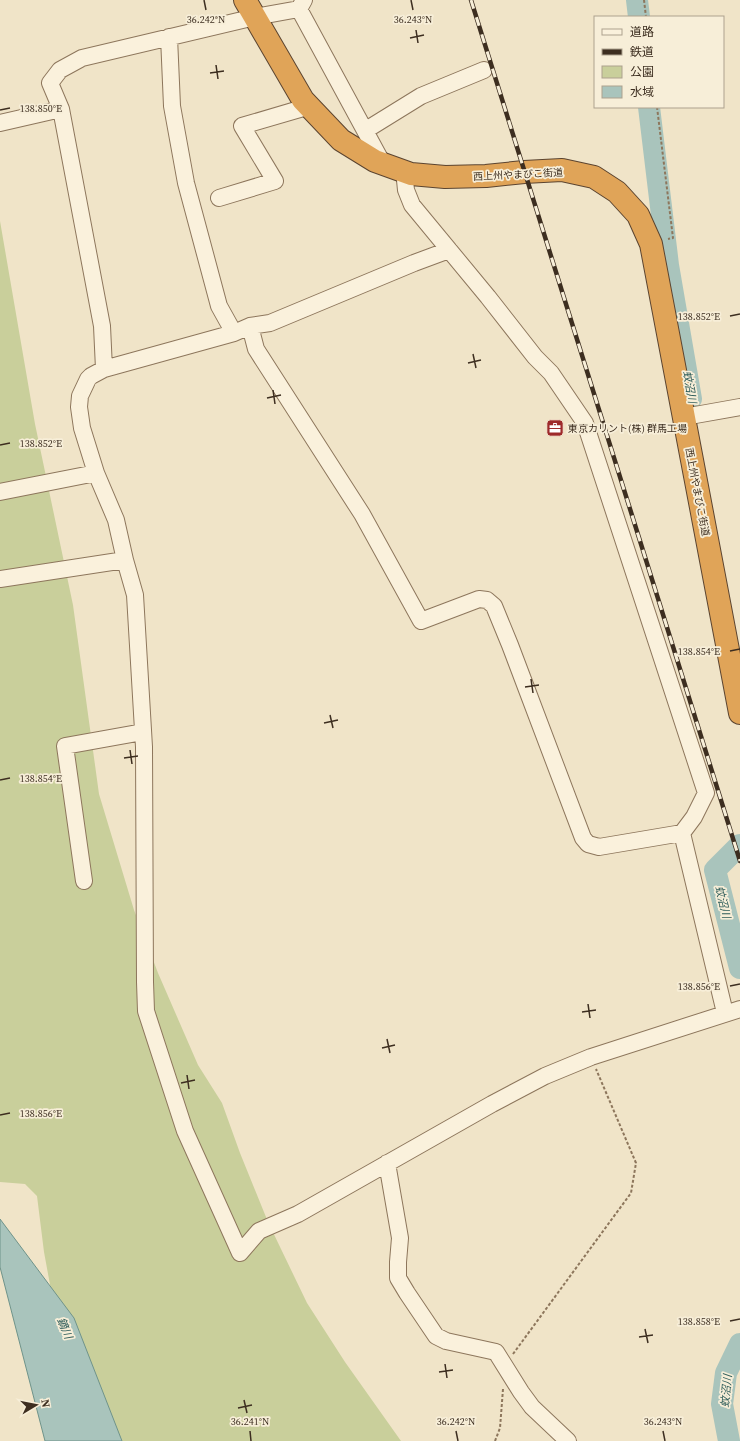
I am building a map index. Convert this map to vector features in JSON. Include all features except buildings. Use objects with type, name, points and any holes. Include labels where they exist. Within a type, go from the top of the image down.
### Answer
[{"type":"highway","name":"西上州やまびこ街道","points":[[250,8],[304,100],[341,140],[375,161],[411,174],[445,177],[486,176],[562,170],[594,177],[617,192],[638,215],[651,244],[692,416],[740,713]]},
{"type":"street","points":[[104,369],[102,326],[62,109],[50,83],[60,70],[82,58],[170,37],[250,8],[302,5],[384,164]]},
{"type":"street","points":[[170,37],[172,106],[186,182],[219,306],[234,333]]},
{"type":"street","points":[[366,130],[421,96],[484,70]]},
{"type":"street","points":[[219,198],[275,181],[242,126],[310,106]]},
{"type":"street","points":[[0,123],[62,109]]},
{"type":"street","points":[[250,326],[256,349],[362,514],[421,621],[479,599],[487,600],[494,606],[583,838],[588,844],[599,847],[682,833],[694,817],[706,793],[585,423],[552,373],[535,357],[412,205],[406,190],[405,180],[411,174]]},
{"type":"street","points":[[449,250],[270,323],[250,326],[234,333],[104,369],[88,379],[80,396],[79,407],[82,428],[96,473],[116,520],[135,595],[143,732],[146,1011],[185,1131],[240,1253],[260,1231],[298,1214],[492,1104],[545,1076],[591,1057],[732,1011],[682,833]]},
{"type":"street","points":[[692,416],[740,407]]},
{"type":"street","points":[[0,492],[96,473]]},
{"type":"street","points":[[0,579],[125,560]]},
{"type":"street","points":[[84,881],[65,746],[143,732]]},
{"type":"street","points":[[387,1163],[400,1238],[398,1278],[427,1325],[436,1336],[446,1341],[496,1352],[532,1407],[568,1441]]},
{"type":"path","points":[[644,0],[646,16]]},
{"type":"path","points":[[651,244],[672,238],[657,108]]},
{"type":"path","points":[[495,1441],[500,1428],[504,1366],[631,1193],[636,1163],[591,1057]]},
{"type":"green space","points":[[0,221],[35,424],[73,605],[99,794],[134,910],[158,973],[198,1065],[222,1103],[240,1153],[268,1222],[307,1303],[345,1362],[401,1441],[102,1441],[51,1290],[44,1252],[37,1196],[25,1184],[0,1182]]},
{"type":"water","name":"鏑川","points":[[0,1219],[74,1318],[122,1441],[45,1441],[0,1267]]},
{"type":"waterway","name":"蚊沼川","points":[[637,0],[639,16]]},
{"type":"waterway","name":"蚊沼川","points":[[649,108],[668,265],[691,399]]},
{"type":"waterway","name":"蚊沼川","points":[[740,845],[715,870],[740,968]]},
{"type":"waterway","name":"蚊沼川","points":[[729,1441],[722,1404],[726,1373],[740,1344]]},
{"type":"railway","points":[[471,0],[740,861]]},
{"type":"place","name":"東京カリント(株) 群馬工場","points":[[555,428]]}]
